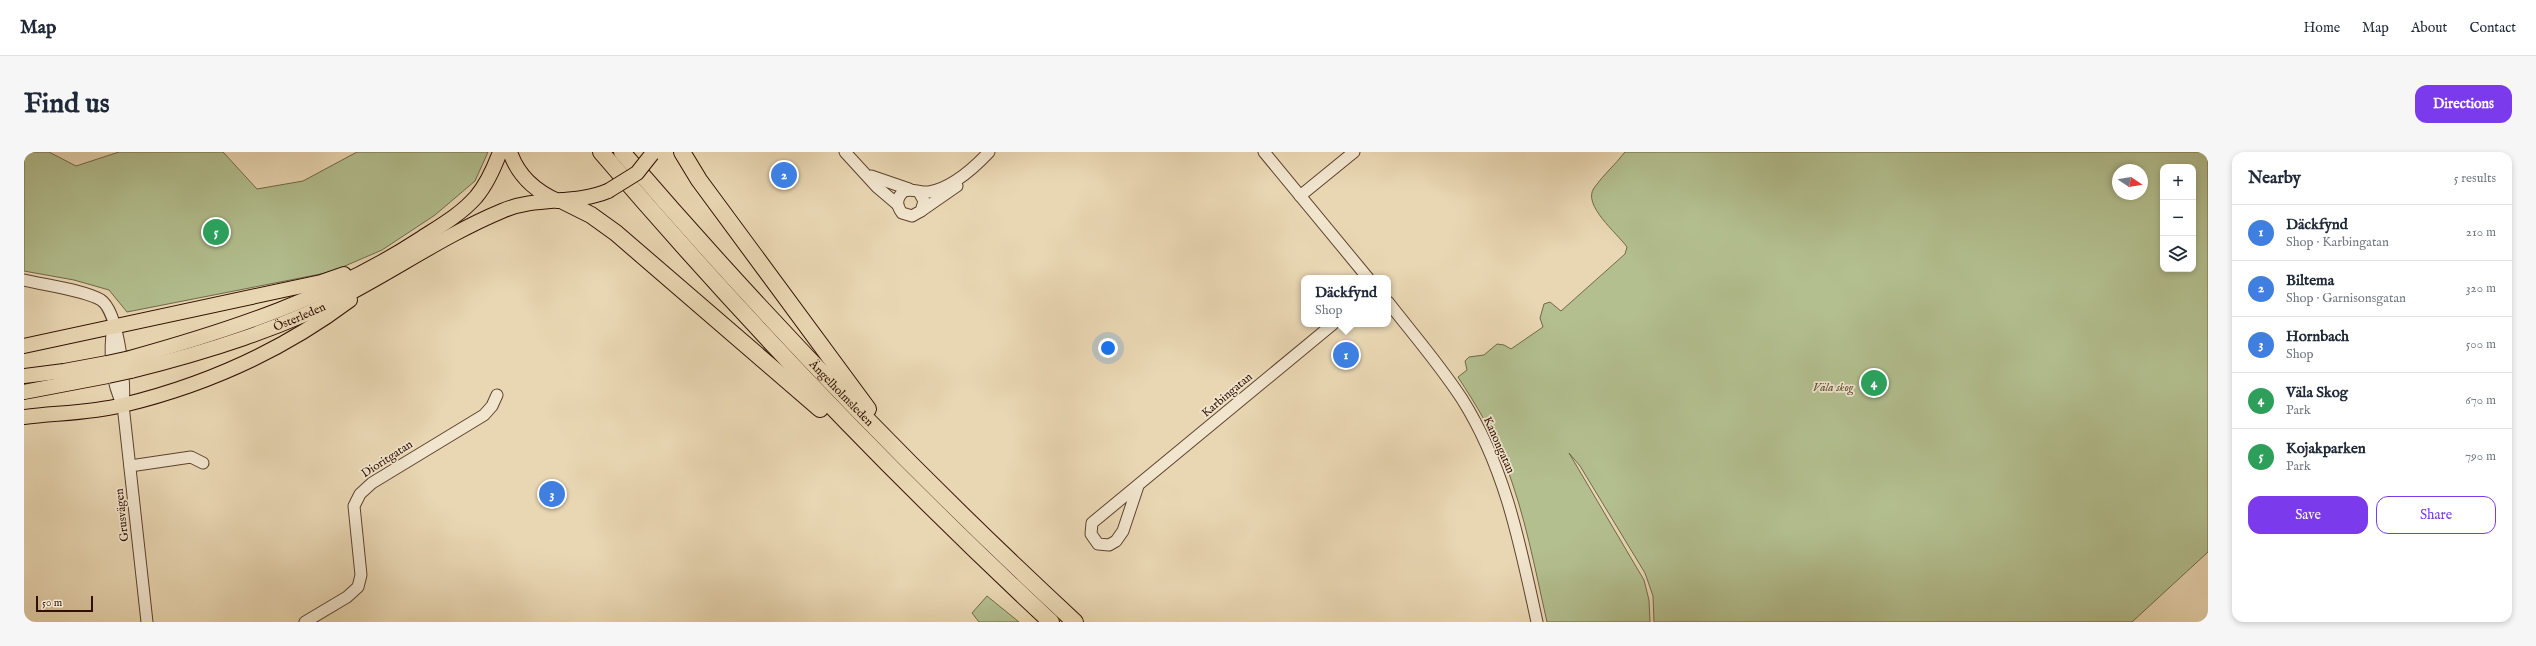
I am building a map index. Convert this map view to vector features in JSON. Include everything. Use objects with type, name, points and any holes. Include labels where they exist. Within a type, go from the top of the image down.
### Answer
[{"type":"highway","name":"Ängelholmsleden","points":[[601,152],[769,341],[921,496],[1051,622]]},
{"type":"highway","name":"Ängelholmsleden","points":[[622,152],[745,291],[908,461],[1075,622]]},
{"type":"highway","points":[[682,152],[699,180],[908,461]]},
{"type":"highway","points":[[561,201],[591,215],[616,233],[794,385],[888,473],[921,496]]},
{"type":"main road","name":"Österleden","points":[[130,364],[253,321],[325,291],[400,252],[465,208],[484,186],[500,152]]},
{"type":"main road","points":[[510,152],[517,170],[529,183],[561,201]]},
{"type":"main road","name":"Österleden","points":[[24,392],[107,369],[205,351],[271,328],[327,304],[388,272],[448,237],[503,210],[523,204],[587,199],[608,191],[637,173],[652,153]]},
{"type":"main road","points":[[24,346],[313,283],[375,266]]},
{"type":"main road","points":[[24,417],[123,405],[207,380],[270,352],[324,320],[388,272]]},
{"type":"main road","name":"Österleden","points":[[24,376],[64,371],[107,369]]},
{"type":"street","points":[[845,152],[897,204],[902,213],[907,216],[917,214],[956,187],[967,172],[987,153]]},
{"type":"street","points":[[1264,152],[1366,275]]},
{"type":"street","points":[[1300,196],[1354,152]]},
{"type":"street","points":[[897,204],[900,194],[914,191],[937,190],[967,172]]},
{"type":"street","points":[[866,174],[914,191],[924,201],[921,211]]},
{"type":"street","name":"Grusvägen","points":[[24,280],[99,299],[107,305],[113,326],[110,343],[116,393],[123,405],[147,622]]},
{"type":"street","name":"Kanongatan","points":[[1391,306],[1447,378],[1466,406],[1486,444],[1512,513],[1537,622]]},
{"type":"street","name":"Karbingatan","points":[[1138,486],[1122,535],[1109,545],[1098,544],[1092,534],[1092,523],[1329,327]]},
{"type":"street","name":"Dioritgatan","points":[[305,622],[347,597],[358,587],[361,575],[354,506],[360,494],[372,483],[484,415],[497,395]]},
{"type":"street","points":[[130,466],[191,457],[203,463]]},
{"type":"green space","points":[[24,152],[49,152],[76,166],[119,152],[223,152],[257,189],[303,181],[357,152],[488,152],[475,181],[435,215],[382,250],[331,272],[127,312],[109,290],[74,280],[24,271]]},
{"type":"green space","name":"Väla skog","points":[[1625,152],[2208,152],[2208,552],[2132,622],[1654,622],[1653,596],[1645,573],[1580,466],[1569,453],[1644,580],[1649,600],[1650,622],[1547,622],[1529,542],[1512,482],[1490,430],[1458,377],[1467,370],[1465,361],[1469,357],[1484,355],[1497,344],[1504,345],[1511,349],[1543,327],[1540,318],[1544,304],[1550,302],[1561,311],[1625,254],[1627,247],[1602,219],[1593,202],[1592,195],[1594,188]]},
{"type":"green space","points":[[987,596],[1019,622],[979,622],[972,613]]},
{"type":"place","name":"Biltema","points":[[784,175]]},
{"type":"place","name":"Kojakparken","points":[[216,232]]},
{"type":"place","name":"Däckfynd","points":[[1346,355]]},
{"type":"place","name":"Väla Skog","points":[[1874,383]]},
{"type":"place","name":"Hornbach","points":[[552,494]]}]
